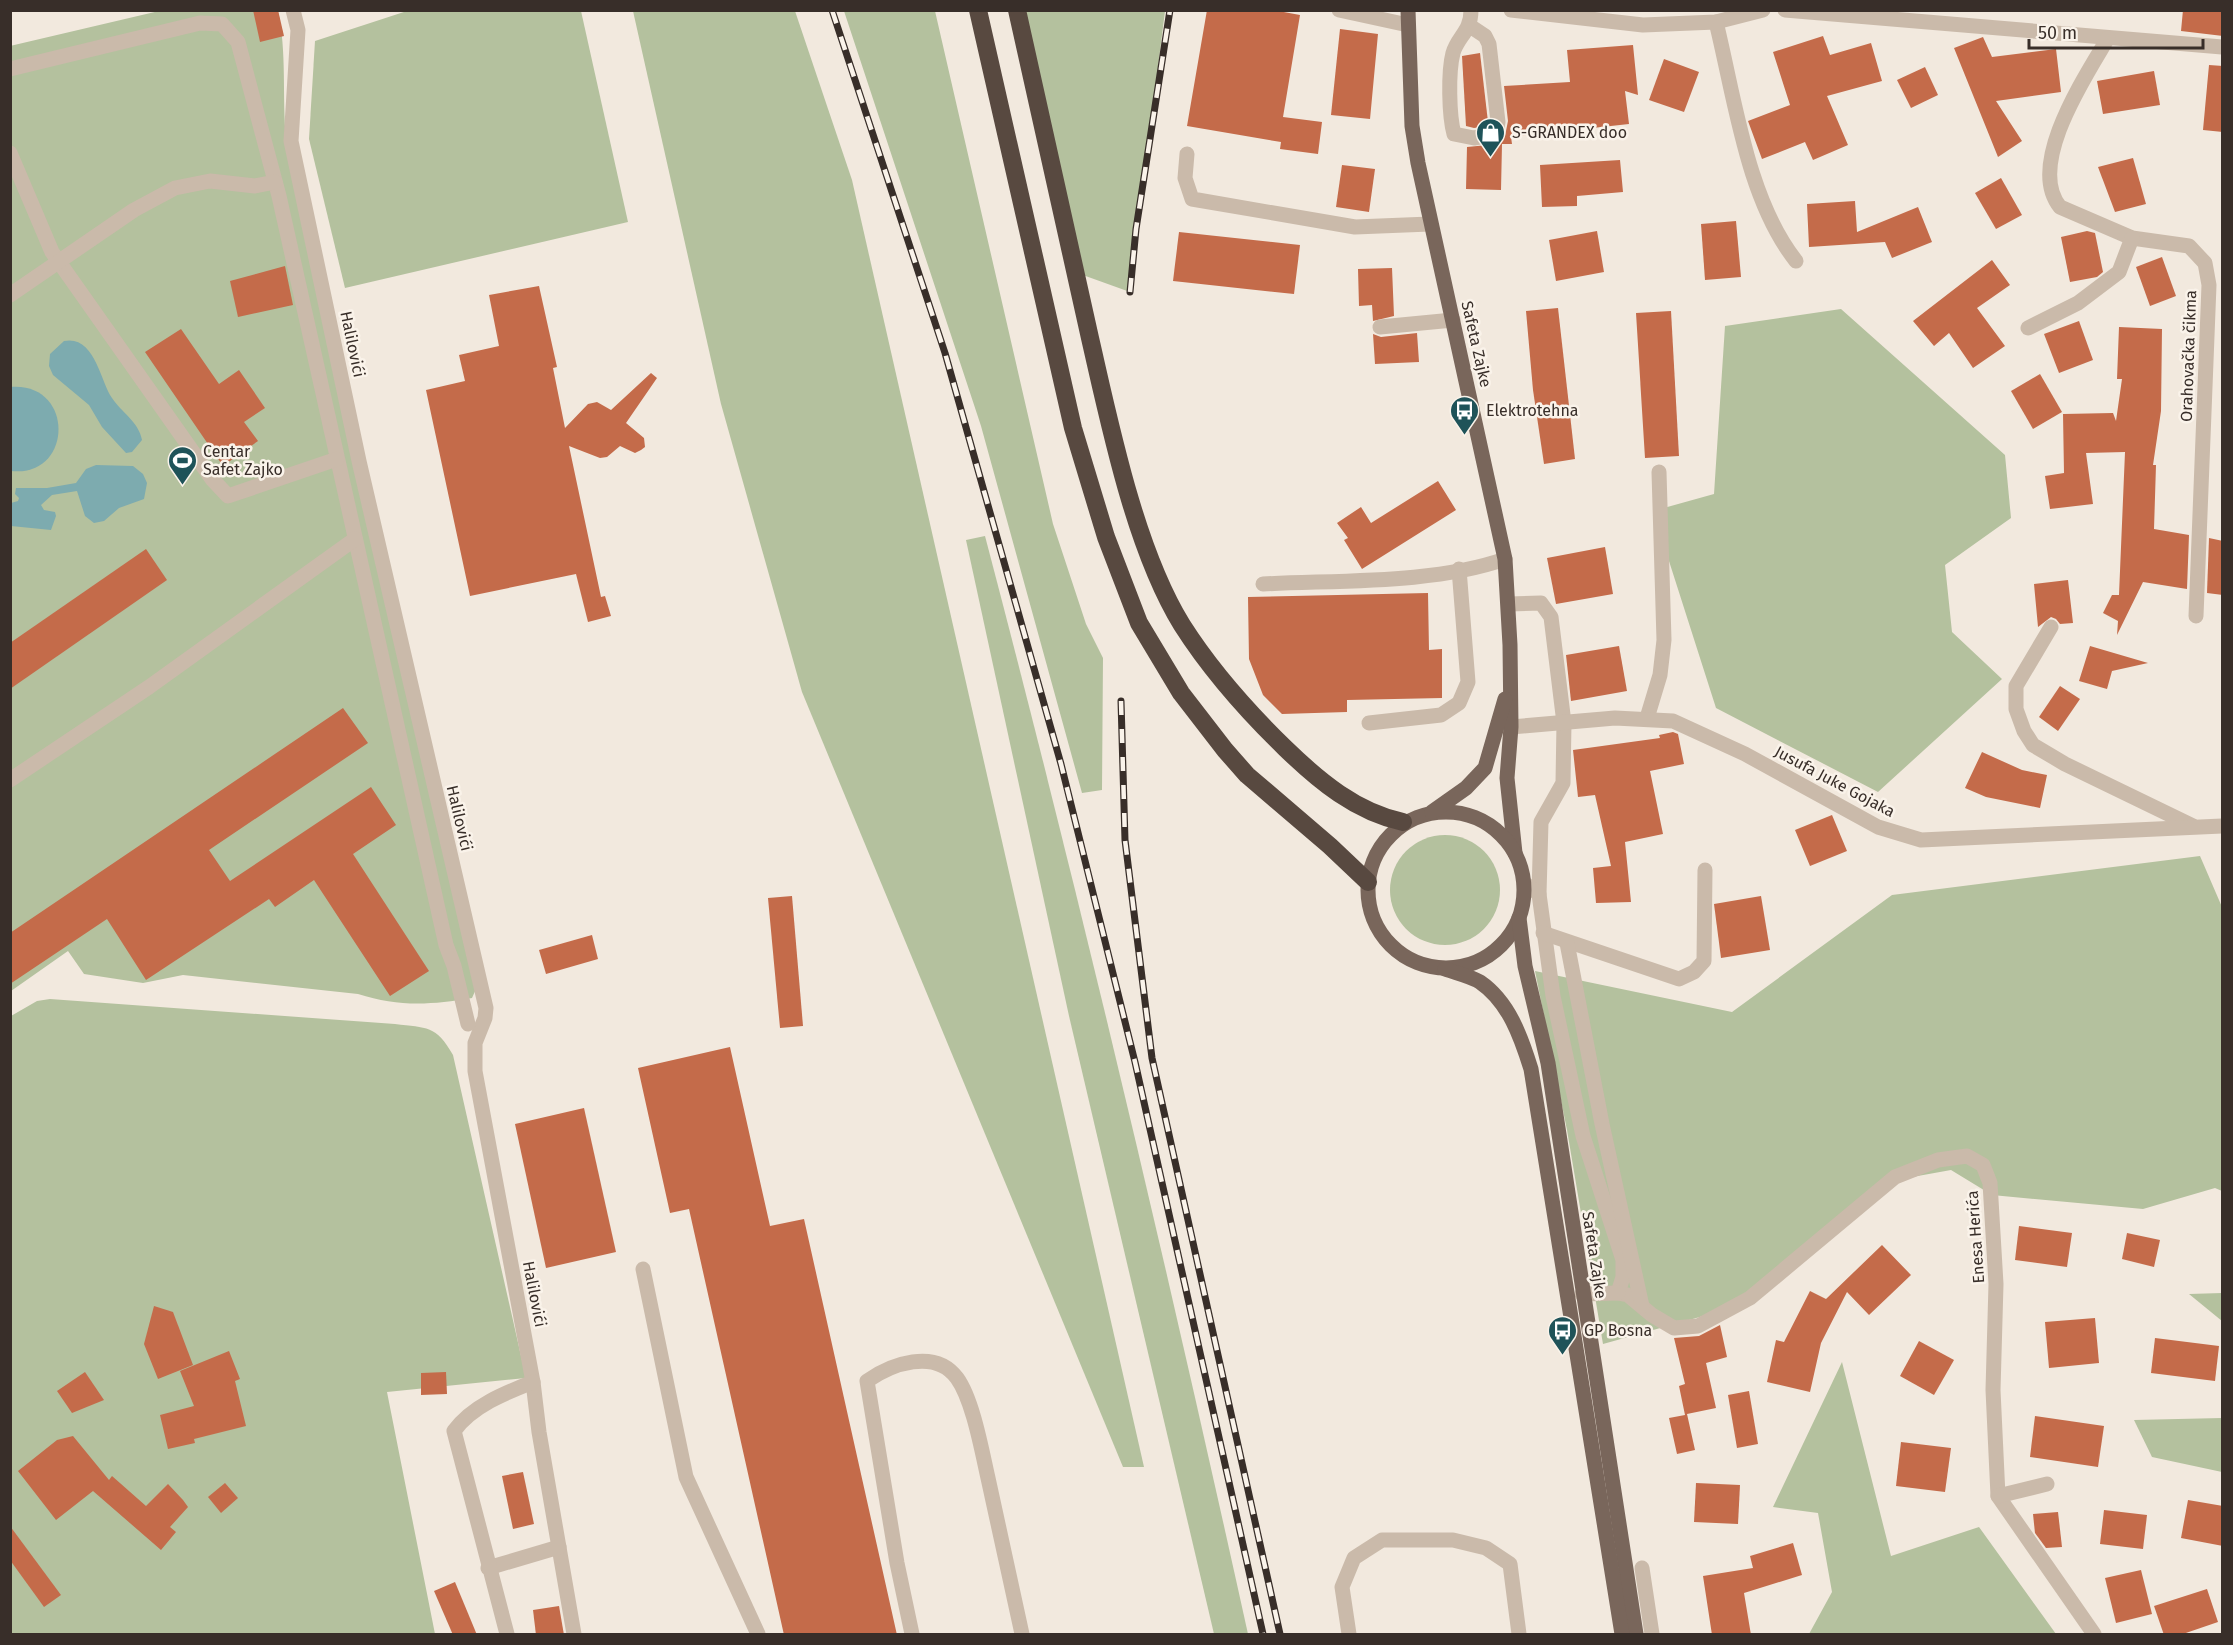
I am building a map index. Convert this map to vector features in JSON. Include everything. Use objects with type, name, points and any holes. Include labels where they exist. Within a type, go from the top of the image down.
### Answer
[{"type":"highway","points":[[978,10],[1073,428],[1106,537],[1139,623],[1181,693],[1225,750],[1256,783],[1330,846],[1368,882]]},
{"type":"highway","points":[[1017,10],[1109,420],[1138,523],[1160,581],[1182,624],[1214,668],[1270,733],[1301,764],[1356,806],[1377,817],[1403,822]]},
{"type":"main road","name":"Safeta Zajke","points":[[1408,18],[1412,126],[1430,224],[1505,559],[1509,604],[1511,727],[1507,778],[1515,853],[1524,883],[1524,897],[1519,918],[1512,933],[1490,956],[1461,968],[1445,969]]},
{"type":"main road","name":"Safeta Zajke","points":[[1429,814],[1466,788],[1485,768],[1509,685]]},
{"type":"main road","name":"Safeta Zajke","points":[[1515,853],[1493,828],[1478,819],[1446,812],[1429,814],[1403,822],[1384,842],[1373,861],[1368,882],[1370,908],[1379,933],[1397,952],[1419,965],[1445,969],[1479,982],[1501,1003],[1519,1030],[1532,1069],[1622,1635]]},
{"type":"main road","name":"Safeta Zajke","points":[[1519,918],[1525,966],[1548,1063],[1636,1635]]},
{"type":"street","name":"Halilovići","points":[[293,10],[298,30],[291,141],[359,461],[486,1008],[474,1026],[476,1071],[533,1382],[574,1635]]},
{"type":"street","points":[[1339,10],[1408,18]]},
{"type":"street","points":[[1511,10],[1643,26],[1716,22],[1763,10]]},
{"type":"street","points":[[1785,10],[1860,13],[2223,47]]},
{"type":"street","points":[[1471,18],[1489,44],[1498,122],[1496,134],[1474,138],[1454,134],[1449,117],[1453,52],[1471,18]]},
{"type":"street","points":[[1716,22],[1757,191],[1778,238],[1796,261]]},
{"type":"street","points":[[10,69],[200,23],[222,24],[238,42],[275,182],[446,945],[474,1026]]},
{"type":"street","name":"Orahovačka čikma","points":[[2108,38],[2070,102],[2049,164],[2049,176],[2054,200],[2060,207],[2132,238],[2189,246],[2205,263],[2210,285],[2196,616]]},
{"type":"street","points":[[10,153],[14,174],[52,252],[212,479],[228,496],[337,459]]},
{"type":"street","points":[[1187,154],[1185,178],[1192,199],[1355,227],[1430,224]]},
{"type":"street","points":[[10,295],[134,210],[175,188],[210,181],[255,186],[275,182]]},
{"type":"street","points":[[2028,328],[2078,303],[2119,272],[2132,238]]},
{"type":"street","points":[[1380,327],[1453,320]]},
{"type":"street","points":[[1647,718],[1660,675],[1664,640],[1659,472]]},
{"type":"street","points":[[10,780],[149,687],[355,539]]},
{"type":"street","points":[[1263,584],[1414,576],[1485,566],[1505,559]]},
{"type":"street","points":[[1369,723],[1442,715],[1459,703],[1467,682],[1459,570]]},
{"type":"street","points":[[1509,604],[1541,603],[1551,617],[1564,723],[1563,783],[1541,822],[1539,894],[1543,933],[1583,1136],[1623,1260],[1623,1277],[1618,1293],[1582,1294]]},
{"type":"street","points":[[2051,627],[2016,686],[2016,709],[2024,731],[2033,744],[2065,764],[2196,828]]},
{"type":"street","name":"Jusufa Juke Gojaka","points":[[1511,727],[1615,718],[1673,721],[1745,754],[1878,826],[1921,840],[2223,826]]},
{"type":"street","points":[[1543,933],[1679,979],[1694,972],[1704,961],[1705,870]]},
{"type":"street","points":[[1524,883],[1539,894]]},
{"type":"street","points":[[1567,943],[1602,1124],[1647,1311]]},
{"type":"street","name":"Enesa Herića","points":[[1618,1293],[1628,1295],[1674,1329],[1698,1326],[1750,1298],[1895,1177],[1938,1160],[1967,1155],[1983,1165],[1990,1183],[1996,1284],[1993,1390],[1998,1496]]},
{"type":"street","points":[[643,1269],[686,1477],[758,1635]]},
{"type":"street","points":[[912,1635],[897,1563],[867,1381],[882,1371],[907,1361],[936,1363],[957,1378],[976,1425],[1022,1635]]},
{"type":"street","points":[[507,1635],[454,1431],[471,1413],[533,1382]]},
{"type":"street","points":[[2047,1484],[1998,1496],[2094,1635]]},
{"type":"street","points":[[1349,1635],[1342,1587],[1354,1558],[1382,1540],[1453,1540],[1486,1548],[1510,1564],[1519,1635]]},
{"type":"street","points":[[488,1568],[559,1547]]},
{"type":"street","points":[[1642,1568],[1652,1635]]},
{"type":"green space","points":[[410,10],[581,11],[628,222],[345,288],[309,139],[315,41]]},
{"type":"green space","name":"Centar Safet Zajko","points":[[159,11],[278,11],[283,58],[286,139],[476,989],[472,998],[415,1004],[401,1003],[358,994],[183,975],[143,983],[84,974],[68,951],[11,991],[10,46]]},
{"type":"green space","points":[[633,11],[795,11],[852,180],[1144,1467],[1123,1467],[802,692],[721,404]]},
{"type":"green space","points":[[844,11],[935,11],[1053,524],[1086,624],[1103,658],[1102,790],[1082,793],[981,426]]},
{"type":"green space","points":[[1025,11],[1165,11],[1130,292],[1080,274]]},
{"type":"green space","points":[[1841,309],[2005,455],[2011,518],[1945,565],[1952,632],[2002,679],[1878,792],[1716,708],[1653,511],[1714,494],[1725,326]]},
{"type":"green space","points":[[985,536],[1122,1084],[1248,1634],[1214,1634],[1069,1016],[966,540]]},
{"type":"green space","points":[[1445,835],[1466,839],[1484,851],[1496,869],[1500,890],[1496,911],[1484,929],[1466,941],[1445,945],[1424,941],[1406,929],[1394,911],[1390,890],[1394,869],[1406,851],[1424,839]]},
{"type":"green space","points":[[2200,856],[2222,907],[2222,1191],[2215,1188],[2143,1209],[1992,1195],[1951,1170],[1890,1181],[1750,1303],[1603,1344],[1567,1130],[1535,971],[1732,1012],[1892,895]]},
{"type":"green space","points":[[50,999],[415,1026],[436,1033],[447,1045],[453,1055],[526,1378],[387,1392],[435,1634],[11,1634],[11,1016],[37,1001]]},
{"type":"green space","points":[[2222,1293],[2222,1321],[2189,1294]]},
{"type":"green space","points":[[1842,1362],[1891,1556],[1979,1527],[2056,1634],[1809,1634],[1832,1592],[1818,1513],[1773,1507]]},
{"type":"green space","points":[[2222,1418],[2222,1472],[2152,1457],[2134,1420]]},
{"type":"water","points":[[64,341],[74,341],[83,345],[90,352],[112,398],[134,422],[142,440],[132,452],[126,453],[102,427],[89,405],[53,375],[49,366],[50,354]]},
{"type":"water","points":[[10,387],[31,389],[46,399],[55,413],[58,429],[56,446],[47,460],[32,469],[11,471]]},
{"type":"water","points":[[96,465],[133,466],[143,474],[147,483],[144,499],[119,508],[104,521],[94,523],[85,516],[77,491],[52,495],[41,505],[44,510],[55,512],[56,516],[51,530],[11,526],[11,503],[18,501],[19,498],[15,494],[16,488],[47,488],[76,483],[86,469]]},
{"type":"building","points":[[253,10],[278,10],[284,36],[260,42]]},
{"type":"building","points":[[1207,10],[1273,10],[1300,15],[1283,117],[1322,122],[1318,154],[1280,149],[1281,142],[1187,126]]},
{"type":"building","points":[[2183,10],[2223,10],[2223,36],[2181,31]]},
{"type":"building","points":[[1340,29],[1378,34],[1370,119],[1331,115]]},
{"type":"building","points":[[1823,36],[1830,55],[1871,43],[1882,81],[1827,96],[1848,145],[1813,160],[1805,142],[1762,159],[1748,121],[1790,105],[1773,52]]},
{"type":"building","points":[[1983,37],[1992,57],[2056,49],[2061,92],[1996,101],[2022,141],[1998,157],[1954,48]]},
{"type":"building","points":[[1633,45],[1638,95],[1625,91],[1629,124],[1511,137],[1512,144],[1502,144],[1501,190],[1466,189],[1467,147],[1498,144],[1505,136],[1508,121],[1504,86],[1570,82],[1567,50]]},
{"type":"building","points":[[1480,53],[1488,126],[1474,128],[1466,126],[1462,56]]},
{"type":"building","points":[[1664,59],[1699,72],[1684,112],[1649,100]]},
{"type":"building","points":[[2209,65],[2223,66],[2223,132],[2203,130]]},
{"type":"building","points":[[1925,67],[1938,95],[1911,108],[1897,80]]},
{"type":"building","points":[[2154,71],[2160,105],[2103,114],[2097,81]]},
{"type":"building","points":[[2133,158],[2146,204],[2115,212],[2098,167]]},
{"type":"building","points":[[1620,160],[1623,192],[1577,196],[1577,206],[1542,207],[1540,165]]},
{"type":"building","points":[[1342,165],[1375,169],[1369,212],[1336,207]]},
{"type":"building","points":[[2001,178],[2022,215],[1996,229],[1975,193]]},
{"type":"building","points":[[1855,201],[1857,232],[1918,207],[1932,242],[1892,258],[1885,242],[1809,247],[1807,204]]},
{"type":"building","points":[[1736,221],[1741,277],[1705,280],[1701,224]]},
{"type":"building","points":[[1597,231],[1604,272],[1556,281],[1549,240]]},
{"type":"building","points":[[2087,231],[2095,233],[2103,272],[2097,277],[2070,282],[2061,237]]},
{"type":"building","points":[[1179,232],[1300,245],[1294,294],[1173,281]]},
{"type":"building","points":[[2162,257],[2176,296],[2150,306],[2136,267]]},
{"type":"building","points":[[1992,260],[2010,285],[1977,308],[2005,346],[1973,368],[1949,333],[1934,346],[1913,321]]},
{"type":"building","points":[[285,266],[293,305],[238,317],[230,281]]},
{"type":"building","points":[[1392,268],[1394,316],[1373,321],[1372,305],[1359,306],[1358,269]]},
{"type":"building","points":[[539,286],[557,367],[553,368],[565,428],[588,404],[597,402],[611,410],[651,373],[657,378],[626,423],[644,438],[645,447],[635,453],[620,446],[607,457],[600,458],[569,446],[601,597],[605,596],[611,616],[588,622],[576,574],[470,596],[426,390],[465,381],[459,355],[499,346],[489,295]]},
{"type":"building","points":[[1558,308],[1575,459],[1544,464],[1533,390],[1526,311]]},
{"type":"building","points":[[1671,311],[1679,456],[1645,458],[1636,313]]},
{"type":"building","points":[[2079,321],[2093,360],[2059,373],[2044,334]]},
{"type":"building","points":[[2119,327],[2162,329],[2161,411],[2153,465],[2156,465],[2154,529],[2189,535],[2187,589],[2143,582],[2117,635],[2118,621],[2103,613],[2112,595],[2119,595],[2125,452],[2086,453],[2093,504],[2050,509],[2045,476],[2064,473],[2063,414],[2113,413],[2116,421],[2122,379],[2117,379]]},
{"type":"building","points":[[181,329],[219,384],[239,370],[265,408],[244,422],[258,441],[223,466],[145,352]]},
{"type":"building","points":[[1417,333],[1419,362],[1375,364],[1373,334],[1381,337]]},
{"type":"building","points":[[2040,374],[2062,412],[2033,429],[2011,391]]},
{"type":"building","points":[[1438,481],[1456,510],[1362,569],[1344,540],[1348,538],[1337,523],[1361,507],[1371,523]]},
{"type":"building","points":[[2209,538],[2223,541],[2223,595],[2207,593]]},
{"type":"building","points":[[1605,547],[1613,594],[1556,604],[1547,558]]},
{"type":"building","points":[[146,549],[167,580],[10,689],[10,643]]},
{"type":"building","points":[[2068,580],[2073,623],[2060,624],[2051,617],[2038,627],[2034,584]]},
{"type":"building","points":[[1428,593],[1429,650],[1442,649],[1442,698],[1347,700],[1347,712],[1282,714],[1263,695],[1249,659],[1248,597]]},
{"type":"building","points":[[1619,646],[1627,691],[1571,701],[1566,655]]},
{"type":"building","points":[[2090,646],[2148,663],[2112,671],[2107,689],[2079,681]]},
{"type":"building","points":[[2060,686],[2080,699],[2058,731],[2039,717]]},
{"type":"building","points":[[343,708],[368,743],[209,850],[230,881],[371,787],[396,825],[353,854],[429,971],[390,996],[314,880],[275,907],[269,899],[146,980],[107,919],[10,984],[10,933]]},
{"type":"building","points":[[1673,732],[1678,734],[1684,764],[1650,771],[1663,834],[1625,842],[1631,902],[1596,903],[1593,868],[1611,866],[1595,795],[1578,797],[1573,750],[1660,738],[1659,735]]},
{"type":"building","points":[[1982,752],[2022,770],[2047,775],[2040,808],[1986,797],[1965,788]]},
{"type":"building","points":[[1832,815],[1847,851],[1810,866],[1795,830]]},
{"type":"building","points":[[792,896],[803,1026],[780,1028],[768,898]]},
{"type":"building","points":[[1761,896],[1770,950],[1721,958],[1714,904]]},
{"type":"building","points":[[592,935],[598,959],[546,974],[539,950]]},
{"type":"building","points":[[730,1047],[770,1226],[804,1219],[897,1635],[784,1635],[689,1209],[670,1213],[638,1068]]},
{"type":"building","points":[[584,1108],[616,1252],[546,1268],[515,1124]]},
{"type":"building","points":[[2019,1226],[2072,1233],[2067,1267],[2015,1260]]},
{"type":"building","points":[[2127,1233],[2160,1240],[2154,1267],[2122,1259]]},
{"type":"building","points":[[1882,1245],[1911,1275],[1869,1315],[1847,1292],[1821,1343],[1810,1392],[1767,1382],[1776,1340],[1784,1342],[1810,1291],[1826,1299]]},
{"type":"building","points":[[154,1306],[173,1312],[193,1365],[158,1379],[144,1344]]},
{"type":"building","points":[[2095,1318],[2099,1363],[2049,1368],[2045,1322]]},
{"type":"building","points":[[1720,1325],[1727,1357],[1706,1363],[1716,1408],[1687,1414],[1695,1450],[1677,1454],[1669,1418],[1685,1415],[1679,1386],[1685,1384],[1674,1338],[1699,1336]]},
{"type":"building","points":[[2155,1338],[2219,1346],[2215,1381],[2151,1373]]},
{"type":"building","points":[[1919,1341],[1954,1360],[1934,1395],[1900,1376]]},
{"type":"building","points":[[229,1351],[240,1379],[235,1381],[246,1426],[194,1439],[195,1443],[168,1449],[160,1415],[194,1406],[180,1371]]},
{"type":"building","points":[[85,1372],[104,1400],[72,1413],[57,1391]]},
{"type":"building","points":[[446,1372],[447,1394],[421,1395],[421,1373]]},
{"type":"building","points":[[1749,1391],[1758,1444],[1737,1448],[1728,1395]]},
{"type":"building","points":[[2035,1416],[2104,1426],[2098,1467],[2030,1457]]},
{"type":"building","points":[[73,1436],[109,1480],[112,1476],[146,1506],[168,1484],[183,1500],[188,1507],[170,1527],[176,1532],[161,1550],[93,1491],[56,1520],[18,1471],[57,1440]]},
{"type":"building","points":[[1901,1442],[1951,1448],[1945,1492],[1896,1486]]},
{"type":"building","points":[[523,1472],[534,1524],[513,1529],[502,1476]]},
{"type":"building","points":[[225,1483],[238,1498],[221,1513],[208,1497]]},
{"type":"building","points":[[1696,1483],[1740,1485],[1738,1524],[1694,1522]]},
{"type":"building","points":[[2188,1500],[2223,1506],[2223,1546],[2181,1538]]},
{"type":"building","points":[[2104,1510],[2147,1515],[2143,1549],[2100,1544]]},
{"type":"building","points":[[2058,1512],[2062,1547],[2046,1548],[2035,1533],[2033,1514]]},
{"type":"building","points":[[10,1526],[61,1595],[44,1607],[10,1560]]},
{"type":"building","points":[[1793,1543],[1802,1575],[1744,1593],[1751,1635],[1712,1635],[1703,1576],[1753,1568],[1750,1556]]},
{"type":"building","points":[[2141,1570],[2152,1614],[2116,1623],[2105,1578]]},
{"type":"building","points":[[455,1582],[477,1635],[453,1635],[434,1591]]},
{"type":"building","points":[[2207,1589],[2218,1622],[2180,1635],[2164,1635],[2154,1606]]},
{"type":"building","points":[[559,1606],[564,1635],[536,1635],[533,1610]]},
{"type":"railway","points":[[832,10],[945,353],[1061,764],[1135,1062],[1263,1634]]},
{"type":"railway","points":[[1130,292],[1136,229],[1170,10]]},
{"type":"railway","points":[[1121,701],[1125,840],[1152,1058],[1280,1634]]},
{"type":"place","name":"S-GRANDEX doo","points":[[1491,158]]},
{"type":"place","name":"Elektrotehna","points":[[1465,436]]},
{"type":"place","name":"Centar Safet Zajko","points":[[182,486]]},
{"type":"place","name":"GP Bosna","points":[[1563,1356]]}]
